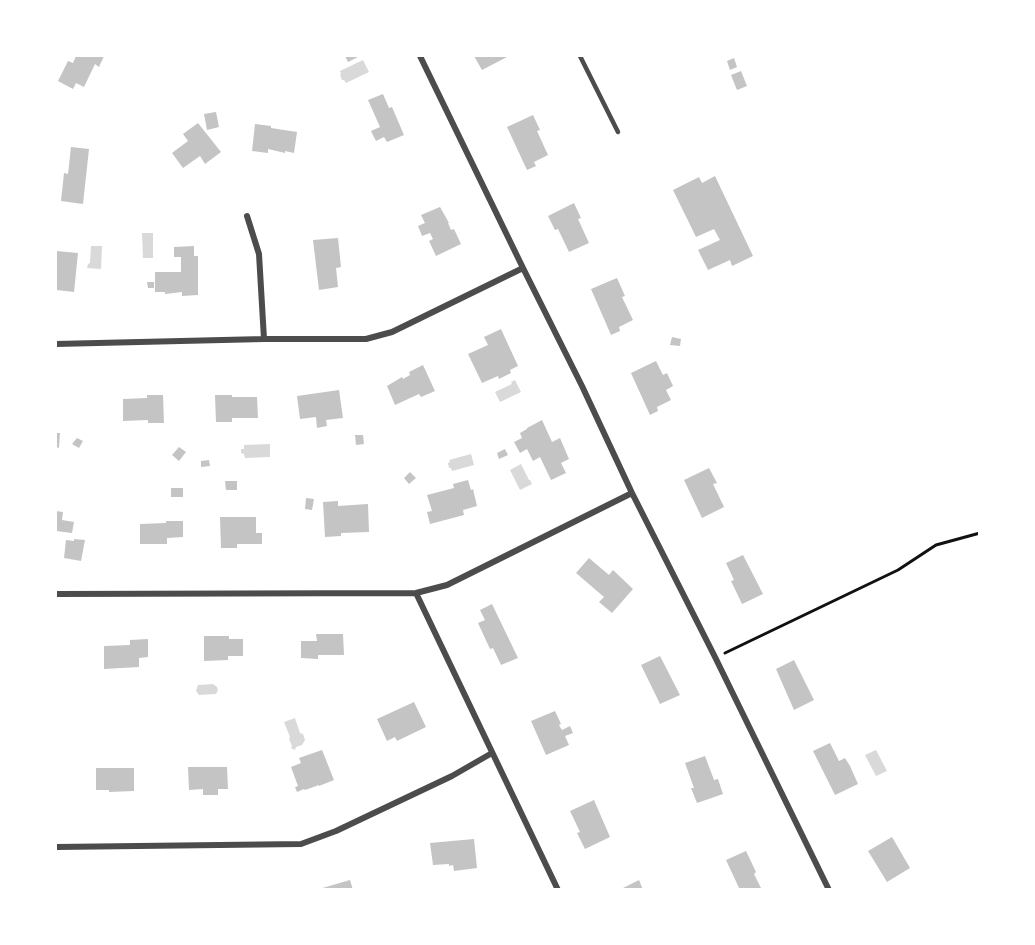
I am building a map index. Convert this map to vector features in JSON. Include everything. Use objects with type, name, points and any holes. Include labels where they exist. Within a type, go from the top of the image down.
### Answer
[{"type":"street","points":[[420,56],[632,493],[829,890]]},
{"type":"street","points":[[247,216],[259,254],[264,339]]},
{"type":"street","points":[[56,344],[366,339],[392,332],[523,268]]},
{"type":"street","points":[[56,594],[416,593],[447,585],[632,493]]},
{"type":"street","points":[[416,593],[558,890]]},
{"type":"street","points":[[56,847],[301,844],[452,776],[492,753]]},
{"type":"lane","points":[[580,56],[618,132]]},
{"type":"path","points":[[715,657],[898,570],[936,545],[980,533]]},
{"type":"shaded area","points":[[363,60],[369,72],[346,83],[342,80],[340,71]]},
{"type":"shaded area","points":[[142,233],[153,233],[153,258],[143,258]]},
{"type":"shaded area","points":[[91,246],[102,246],[101,269],[87,268],[90,263]]},
{"type":"shaded area","points":[[515,380],[521,392],[500,402],[495,392],[512,384],[511,382]]},
{"type":"shaded area","points":[[270,444],[270,457],[245,458],[241,453],[244,445]]},
{"type":"shaded area","points":[[471,454],[474,465],[452,471],[449,468],[449,460]]},
{"type":"shaded area","points":[[521,464],[532,484],[520,490],[510,470]]},
{"type":"shaded area","points":[[213,684],[218,690],[216,694],[199,695],[196,691],[198,685]]},
{"type":"shaded area","points":[[295,718],[305,740],[295,750],[291,748],[290,737],[284,722]]},
{"type":"shaded area","points":[[876,750],[887,771],[876,776],[865,755]]},
{"type":"building","points":[[76,56],[104,56],[99,67],[95,64],[84,87],[76,83],[73,89],[58,81],[68,61],[73,63]]},
{"type":"building","points":[[345,56],[360,56],[348,62]]},
{"type":"building","points":[[474,56],[506,56],[507,57],[482,70]]},
{"type":"building","points":[[734,58],[737,67],[730,70],[727,61]]},
{"type":"building","points":[[741,71],[747,86],[737,90],[731,75]]},
{"type":"building","points":[[383,94],[389,108],[392,107],[404,135],[387,142],[384,137],[376,141],[371,131],[380,127],[368,100]]},
{"type":"building","points":[[216,112],[219,127],[207,130],[204,114]]},
{"type":"building","points":[[533,115],[540,130],[537,131],[548,155],[534,162],[536,166],[527,170],[507,127]]},
{"type":"building","points":[[198,123],[221,152],[205,164],[200,156],[183,168],[172,153],[188,141],[183,134]]},
{"type":"building","points":[[255,124],[297,132],[294,153],[268,149],[268,153],[252,151]]},
{"type":"building","points":[[71,147],[89,149],[83,204],[61,201],[64,173],[68,174]]},
{"type":"building","points":[[715,176],[753,256],[732,266],[730,260],[708,270],[698,250],[720,240],[714,229],[696,237],[673,190],[699,177],[702,183]]},
{"type":"building","points":[[574,203],[581,218],[578,219],[589,243],[569,252],[558,229],[555,230],[548,216]]},
{"type":"building","points":[[440,207],[461,244],[436,256],[429,241],[433,239],[430,233],[422,236],[418,226],[425,223],[421,215]]},
{"type":"building","points":[[338,238],[341,267],[336,268],[338,287],[319,290],[313,240]]},
{"type":"building","points":[[194,246],[194,256],[198,256],[198,295],[182,296],[182,292],[165,294],[165,292],[155,292],[155,272],[181,272],[181,257],[174,257],[174,247]]},
{"type":"building","points":[[56,251],[78,253],[74,292],[56,290]]},
{"type":"building","points":[[617,278],[625,296],[622,297],[633,320],[619,327],[620,331],[611,335],[591,289]]},
{"type":"building","points":[[147,282],[154,282],[154,288],[148,288]]},
{"type":"building","points":[[501,329],[518,366],[510,370],[511,373],[499,379],[498,376],[482,383],[468,354],[488,345],[484,337]]},
{"type":"building","points":[[672,337],[681,339],[680,346],[670,345]]},
{"type":"building","points":[[656,361],[663,375],[667,373],[673,386],[666,390],[671,400],[657,407],[658,411],[650,415],[631,373]]},
{"type":"building","points":[[423,365],[435,391],[421,397],[419,394],[395,405],[387,386],[410,375],[409,372]]},
{"type":"building","points":[[339,390],[343,418],[326,420],[327,426],[317,428],[316,417],[300,419],[297,396]]},
{"type":"building","points":[[147,395],[163,395],[164,423],[148,423],[148,420],[123,421],[123,399],[147,398]]},
{"type":"building","points":[[215,395],[257,397],[258,418],[232,418],[232,422],[216,422]]},
{"type":"building","points":[[542,420],[552,442],[560,438],[569,459],[561,463],[566,473],[551,480],[540,457],[533,461],[527,449],[520,453],[514,442],[522,438],[520,433]]},
{"type":"building","points":[[56,433],[60,433],[59,448],[56,447]]},
{"type":"building","points":[[355,435],[363,435],[364,444],[356,445]]},
{"type":"building","points":[[77,438],[83,441],[79,448],[72,444]]},
{"type":"building","points":[[179,447],[186,452],[179,461],[172,455]]},
{"type":"building","points":[[505,449],[508,455],[499,459],[497,453]]},
{"type":"building","points":[[209,460],[210,466],[201,467],[201,461]]},
{"type":"building","points":[[709,468],[717,483],[713,484],[724,507],[702,518],[684,480]]},
{"type":"building","points":[[410,472],[416,478],[409,484],[404,478]]},
{"type":"building","points":[[468,480],[477,506],[463,510],[464,515],[430,524],[427,512],[432,511],[427,495],[454,488],[453,484]]},
{"type":"building","points":[[225,481],[237,481],[237,490],[226,490]]},
{"type":"building","points":[[171,488],[183,488],[183,497],[171,497]]},
{"type":"building","points":[[306,498],[314,499],[312,510],[305,509]]},
{"type":"building","points":[[338,501],[338,506],[368,504],[369,532],[341,533],[341,536],[325,537],[323,502]]},
{"type":"building","points":[[56,511],[63,512],[62,520],[74,522],[72,533],[56,531]]},
{"type":"building","points":[[220,517],[256,517],[256,533],[262,533],[262,544],[237,544],[237,548],[221,548]]},
{"type":"building","points":[[166,521],[183,521],[183,537],[167,538],[167,544],[140,544],[140,524],[166,523]]},
{"type":"building","points":[[74,539],[85,540],[81,561],[64,558],[66,540],[74,541]]},
{"type":"building","points":[[743,555],[763,594],[742,604],[731,581],[734,580],[726,563]]},
{"type":"building","points":[[589,558],[609,575],[613,570],[633,589],[612,613],[599,602],[604,597],[576,573]]},
{"type":"building","points":[[492,604],[518,658],[501,665],[493,648],[490,649],[478,623],[485,620],[480,610]]},
{"type":"building","points":[[316,634],[343,634],[344,655],[318,655],[318,659],[301,658],[301,641],[317,641]]},
{"type":"building","points":[[204,636],[229,636],[229,639],[243,639],[243,656],[228,656],[228,660],[204,661]]},
{"type":"building","points":[[148,639],[148,657],[139,658],[139,667],[104,669],[104,646],[130,645],[130,640]]},
{"type":"building","points":[[660,656],[680,695],[660,704],[641,665]]},
{"type":"building","points":[[794,660],[814,700],[794,710],[776,669]]},
{"type":"building","points":[[414,702],[426,727],[397,741],[395,737],[387,741],[377,719]]},
{"type":"building","points":[[555,711],[562,730],[570,726],[573,733],[565,736],[569,745],[546,755],[531,721]]},
{"type":"building","points":[[830,743],[839,761],[845,758],[858,784],[835,795],[813,751]]},
{"type":"building","points":[[322,750],[334,780],[297,792],[295,787],[298,786],[291,767],[301,763],[299,758]]},
{"type":"building","points":[[705,756],[714,780],[718,779],[723,794],[697,803],[685,763]]},
{"type":"building","points":[[188,767],[227,767],[228,789],[218,789],[218,795],[203,795],[203,789],[189,790]]},
{"type":"building","points":[[96,768],[134,768],[134,791],[96,790]]},
{"type":"building","points":[[594,800],[610,837],[585,849],[570,811]]},
{"type":"building","points":[[892,837],[910,868],[887,882],[868,851]]},
{"type":"building","points":[[474,839],[477,868],[454,871],[453,865],[433,865],[430,843]]},
{"type":"building","points":[[746,851],[762,890],[740,890],[726,860]]},
{"type":"building","points":[[350,880],[353,890],[319,890],[319,889]]},
{"type":"building","points":[[639,880],[643,890],[619,890]]}]
